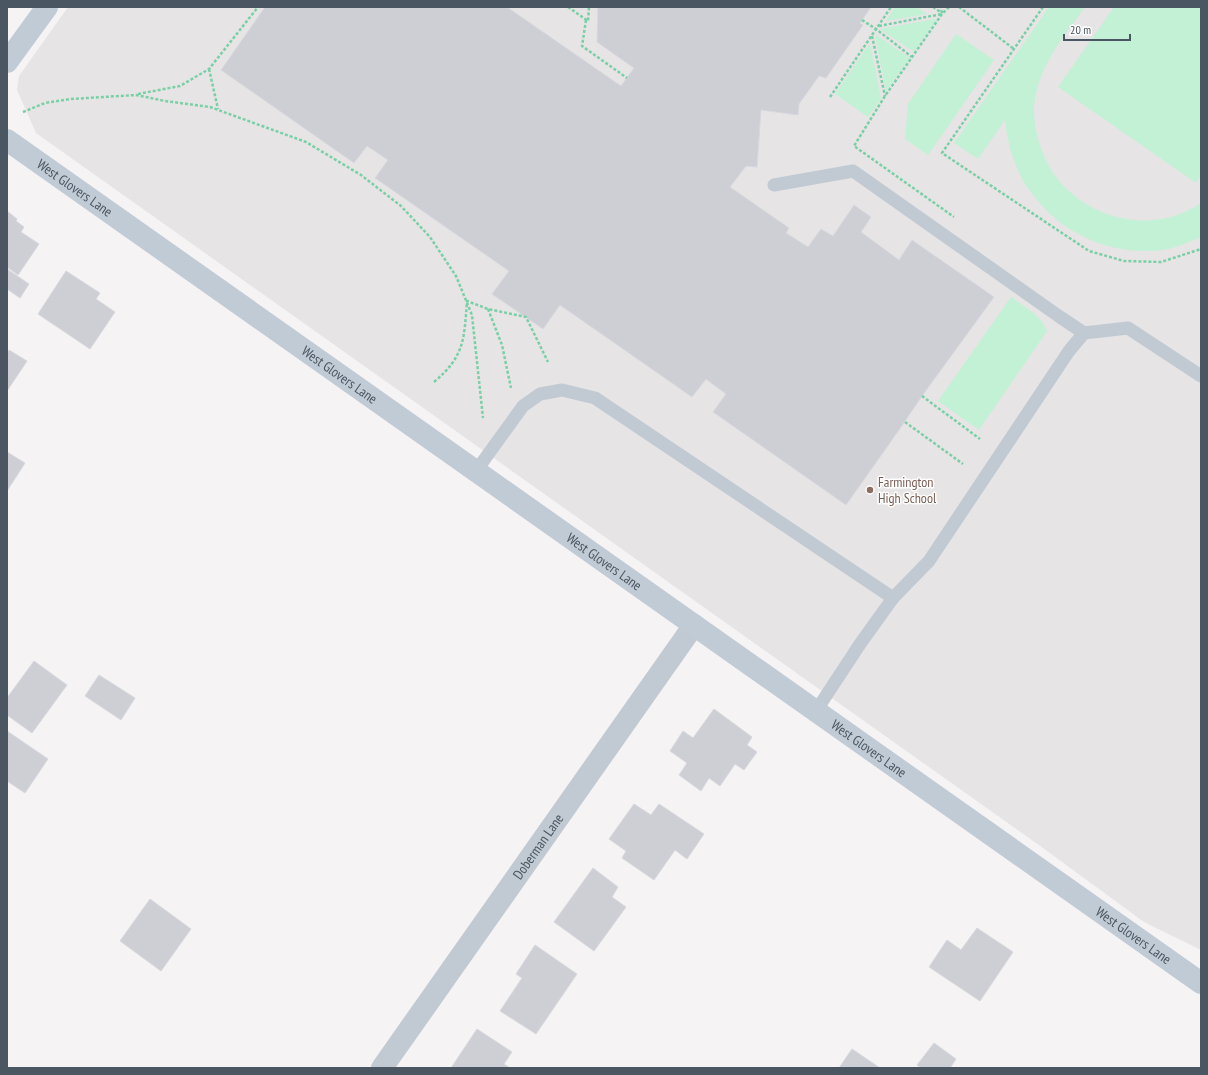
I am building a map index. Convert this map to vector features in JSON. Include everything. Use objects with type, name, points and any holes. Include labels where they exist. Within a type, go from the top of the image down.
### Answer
[{"type":"street","points":[[7,62],[46,7]]},
{"type":"street","name":"West Glovers Lane","points":[[7,140],[1201,983]]},
{"type":"street","name":"Doberman Lane","points":[[382,1068],[694,625]]},
{"type":"lane","points":[[774,185],[853,171],[1084,333],[1128,328],[1201,376]]},
{"type":"lane","points":[[816,711],[860,644],[893,598],[929,561],[1069,351],[1084,333]]},
{"type":"lane","points":[[476,471],[523,406],[540,394],[562,390],[595,398],[893,598]]},
{"type":"path","points":[[22,112],[45,103],[71,99],[136,95],[180,86],[209,68],[258,7]]},
{"type":"path","points":[[568,7],[586,20]]},
{"type":"path","points":[[589,7],[588,21],[586,20],[582,46],[627,78]]},
{"type":"path","points":[[830,96],[892,7]]},
{"type":"path","points":[[933,7],[942,14]]},
{"type":"path","points":[[941,7],[942,14]]},
{"type":"path","points":[[949,7],[942,14],[885,96],[854,146],[954,217]]},
{"type":"path","points":[[959,7],[1014,49]]},
{"type":"path","points":[[1043,7],[942,153],[1089,251],[1124,261],[1161,262],[1201,250]]},
{"type":"path","points":[[878,26],[942,14]]},
{"type":"path","points":[[862,20],[912,57]]},
{"type":"path","points":[[872,36],[885,96]]},
{"type":"path","points":[[209,68],[218,109]]},
{"type":"path","points":[[136,95],[218,109],[306,142],[361,175],[401,206],[430,237],[456,276],[467,301],[472,315],[483,418]]},
{"type":"path","points":[[467,301],[488,309],[526,317],[548,362]]},
{"type":"path","points":[[434,382],[446,372],[459,354],[464,336],[467,301]]},
{"type":"path","points":[[488,309],[502,345],[511,388]]},
{"type":"path","points":[[922,396],[980,439]]},
{"type":"path","points":[[904,422],[963,464]]},
{"type":"shaded area","name":"Farmington High School","points":[[68,7],[1201,7],[1201,950],[1144,922],[1043,848],[36,133],[17,90],[19,76]]},
{"type":"green space","points":[[895,7],[917,7],[927,14],[886,21]]},
{"type":"green space","points":[[1049,7],[1085,7],[1052,55],[1045,68],[1036,94],[1034,109],[1036,130],[1042,151],[1051,170],[1067,189],[1083,202],[1101,212],[1121,218],[1141,220],[1162,219],[1182,213],[1201,203],[1201,237],[1168,249],[1145,251],[1126,250],[1091,240],[1060,222],[1046,210],[1026,186],[1012,154],[1005,120],[978,159],[954,143]]},
{"type":"green space","points":[[1114,7],[1201,7],[1201,175],[1196,183],[1058,87]]},
{"type":"green space","points":[[934,19],[936,20],[914,52],[880,29]]},
{"type":"green space","points":[[956,34],[994,60],[928,155],[905,139],[908,104]]},
{"type":"green space","points":[[876,35],[910,58],[886,91],[875,36]]},
{"type":"green space","points":[[870,43],[881,99],[868,117],[835,94]]},
{"type":"green space","points":[[1011,297],[1037,316],[1047,331],[979,430],[938,401]]},
{"type":"building","points":[[265,7],[507,7],[621,86],[634,68],[597,42],[598,7],[871,7],[860,23],[863,25],[826,78],[819,76],[799,104],[798,115],[761,110],[757,167],[746,166],[730,187],[789,228],[786,233],[808,247],[821,229],[833,236],[854,205],[871,217],[861,232],[899,260],[912,240],[994,297],[922,396],[846,505],[713,412],[726,394],[706,379],[692,397],[560,305],[543,329],[492,294],[509,271],[375,178],[388,160],[367,146],[354,163],[221,70]]},
{"type":"building","points":[[7,211],[24,227],[21,232],[39,244],[18,275],[7,267]]},
{"type":"building","points":[[7,269],[29,284],[20,298],[7,289]]},
{"type":"building","points":[[66,271],[100,293],[96,299],[115,312],[90,349],[38,314]]},
{"type":"building","points":[[9,350],[27,361],[7,391],[7,354]]},
{"type":"building","points":[[7,452],[25,463],[7,491]]},
{"type":"building","points":[[34,661],[67,685],[32,733],[7,715],[7,698]]},
{"type":"building","points":[[99,675],[135,698],[121,720],[85,696]]},
{"type":"building","points":[[714,709],[752,737],[747,745],[757,752],[744,770],[735,764],[720,786],[709,778],[701,791],[679,775],[687,763],[670,751],[683,731],[693,738]]},
{"type":"building","points":[[7,731],[48,759],[25,793],[7,781]]},
{"type":"building","points":[[634,804],[651,815],[659,804],[704,834],[687,859],[675,850],[654,880],[622,858],[626,851],[609,839]]},
{"type":"building","points":[[593,868],[618,887],[612,897],[626,907],[594,951],[554,922]]},
{"type":"building","points":[[150,899],[191,929],[161,971],[120,941]]},
{"type":"building","points":[[977,928],[1013,952],[980,1001],[929,967],[947,940],[961,950]]},
{"type":"building","points":[[535,945],[577,974],[536,1034],[500,1011],[522,978],[516,974]]},
{"type":"building","points":[[477,1029],[512,1052],[504,1064],[510,1068],[451,1068]]},
{"type":"building","points":[[934,1043],[956,1059],[950,1068],[921,1068],[917,1065]]},
{"type":"building","points":[[852,1049],[880,1068],[839,1068]]},
{"type":"place","name":"Farmington High School","points":[[870,490]]}]
